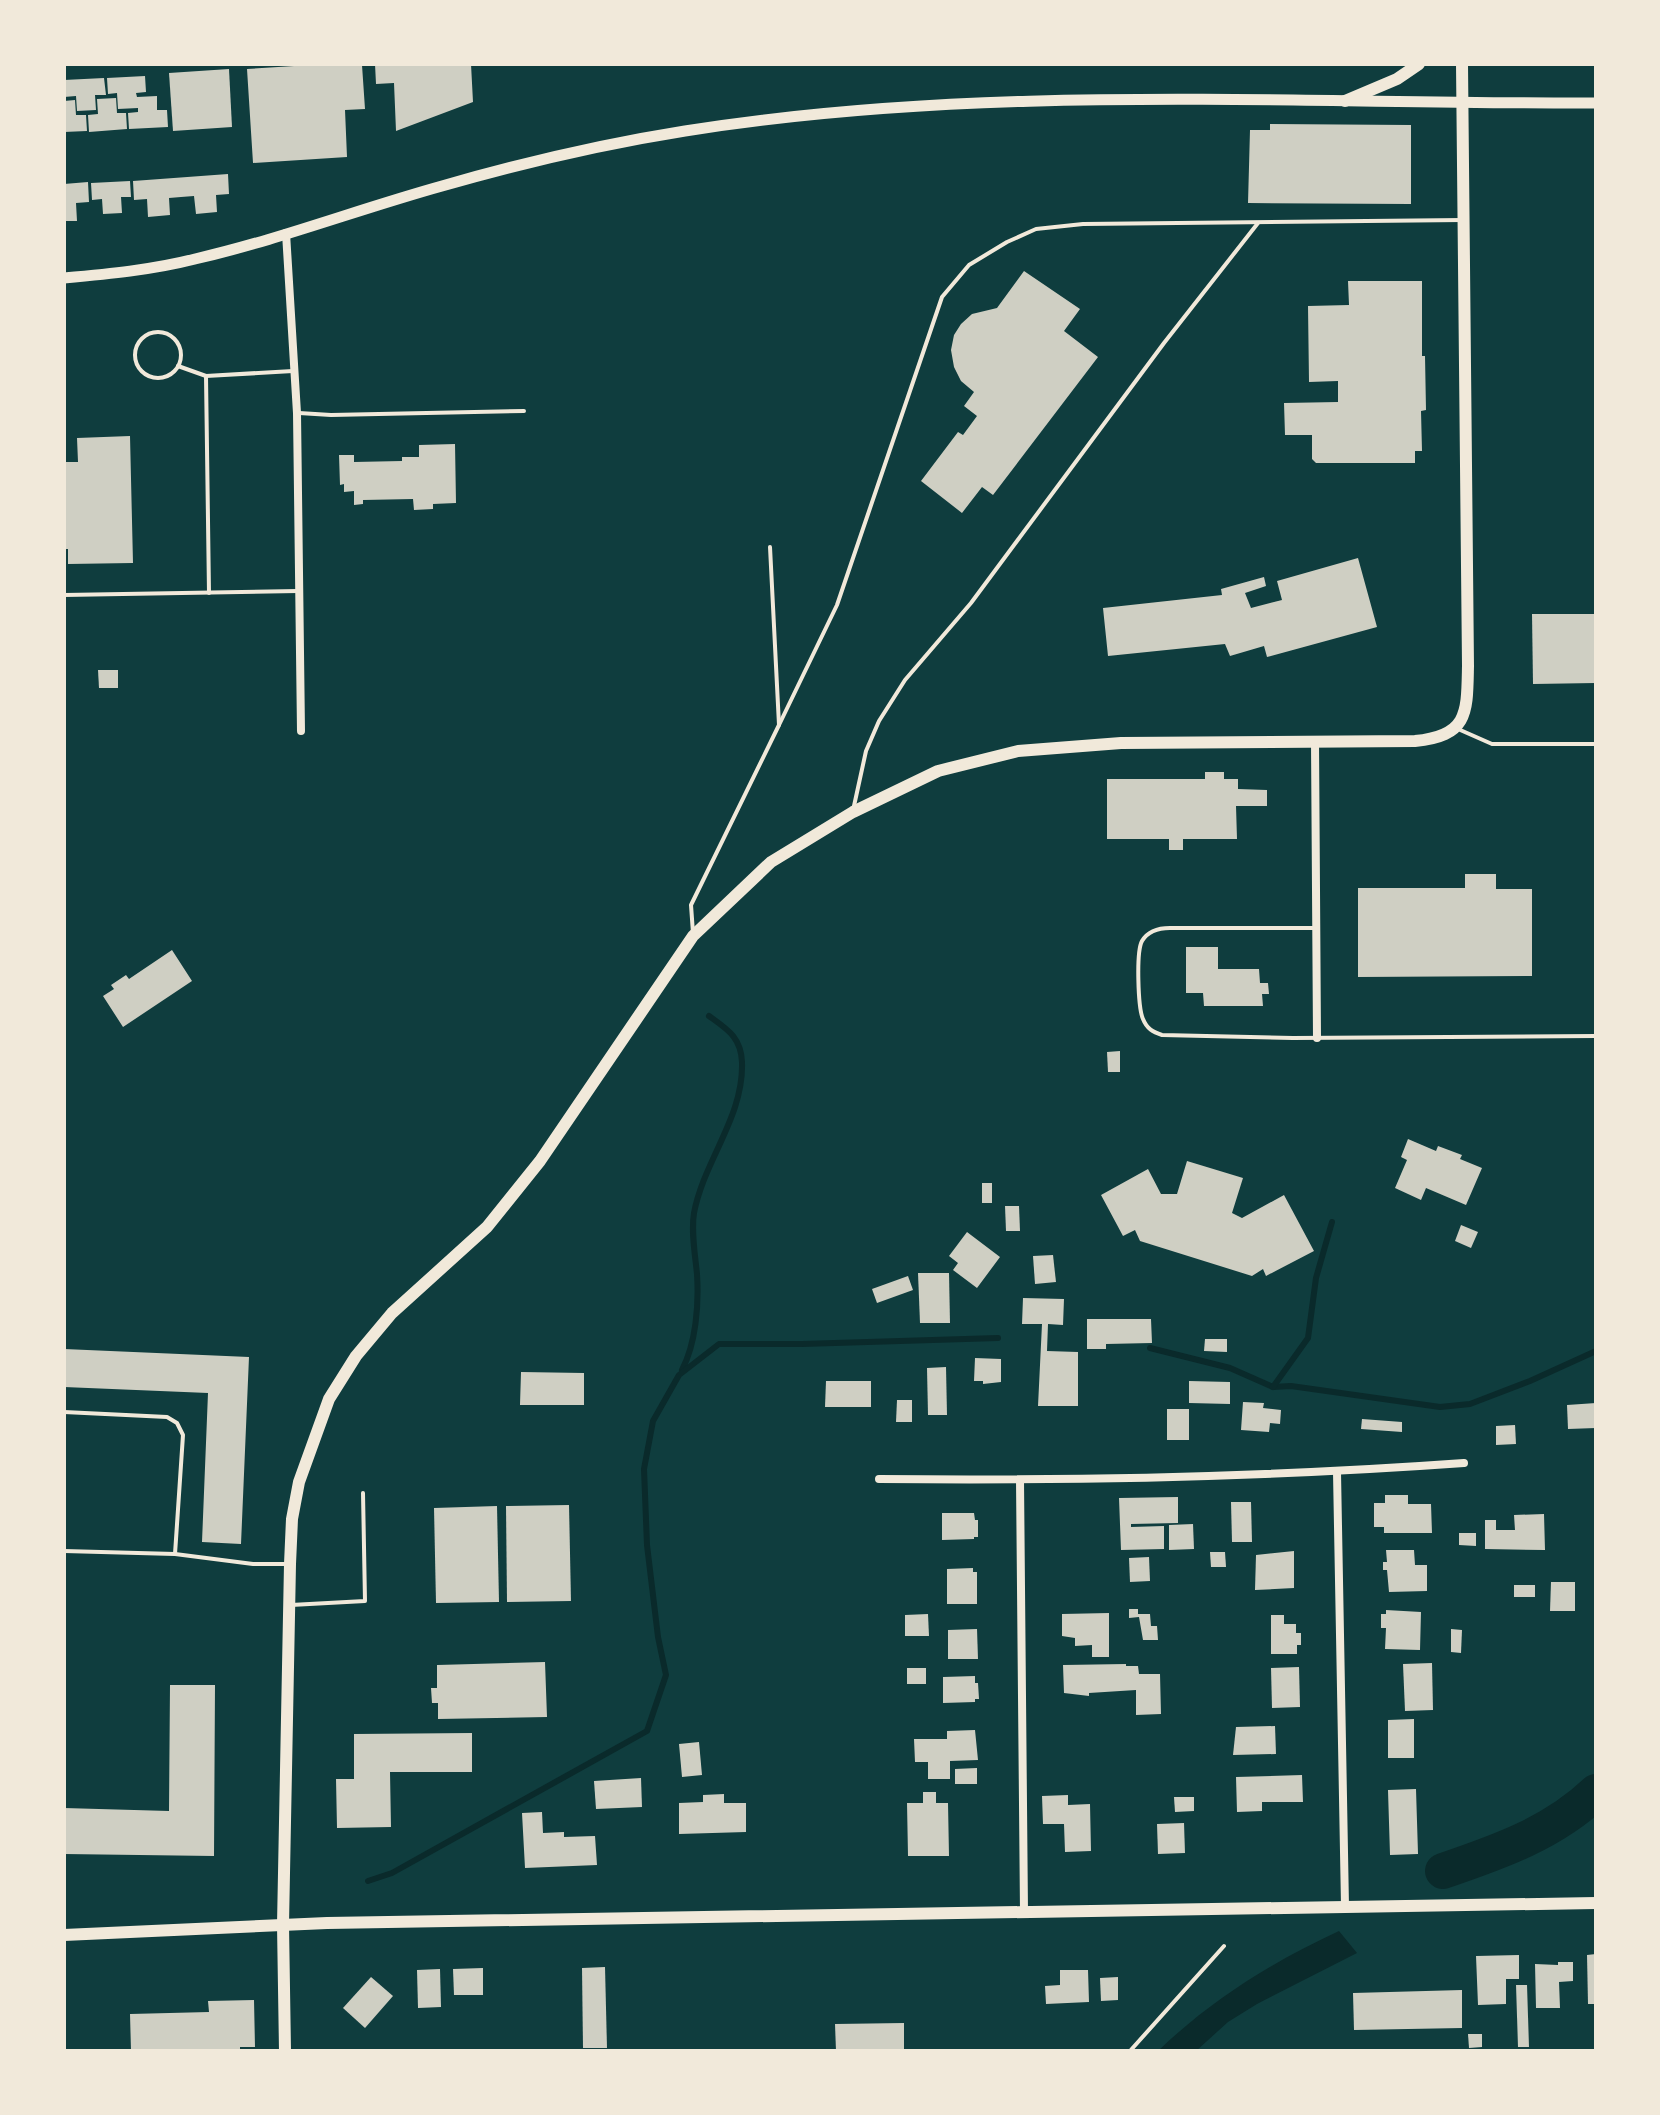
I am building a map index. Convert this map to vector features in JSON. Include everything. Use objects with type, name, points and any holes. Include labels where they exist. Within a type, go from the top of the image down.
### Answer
[{"type":"main road","points":[[1345,101],[1397,79],[1419,64]]},
{"type":"main road","points":[[285,2051],[283,1925],[292,1519],[299,1482],[329,1399],[356,1356],[392,1313],[487,1227],[540,1161],[693,936],[771,862],[853,812],[938,771],[1018,751],[1121,743],[1434,739],[1456,728],[1464,713],[1468,666],[1466,220],[1462,64]]},
{"type":"main road","points":[[64,1935],[283,1925],[1596,1903]]},
{"type":"street","points":[[64,278],[121,273],[195,260],[521,165],[610,145],[742,123],[878,108],[962,103],[1224,99],[1596,103]]},
{"type":"street","points":[[286,233],[296,371],[301,731]]},
{"type":"street","points":[[1315,741],[1317,1038]]},
{"type":"street","points":[[879,1479],[1020,1480],[1337,1472],[1464,1463]]},
{"type":"street","points":[[1337,1472],[1345,1906]]},
{"type":"street","points":[[1020,1480],[1024,1912]]},
{"type":"lane","points":[[693,936],[691,905],[837,605],[942,297],[969,265],[1036,229],[1083,224],[1466,220]]},
{"type":"lane","points":[[853,812],[866,751],[879,721],[905,680],[971,603],[1164,343],[1259,223]]},
{"type":"lane","points":[[162,332],[172,336],[181,354],[178,366],[164,377],[153,378],[144,374],[137,366],[137,346],[152,333],[162,332]]},
{"type":"lane","points":[[178,366],[206,376],[296,371]]},
{"type":"lane","points":[[206,376],[209,593]]},
{"type":"lane","points":[[297,413],[524,411]]},
{"type":"lane","points":[[770,547],[779,725]]},
{"type":"lane","points":[[64,595],[301,591]]},
{"type":"lane","points":[[1456,728],[1492,744],[1596,744]]},
{"type":"lane","points":[[1316,928],[1170,928],[1147,934],[1139,949],[1140,1004],[1141,1014],[1149,1029],[1162,1035],[1317,1038],[1596,1036]]},
{"type":"lane","points":[[64,1412],[167,1417],[177,1423],[183,1435],[175,1554]]},
{"type":"lane","points":[[289,1605],[365,1601],[363,1493]]},
{"type":"lane","points":[[64,1551],[175,1554],[253,1564],[290,1564]]},
{"type":"path","points":[[1130,2051],[1224,1946]]},
{"type":"water","points":[[1339,1931],[1357,1953],[1257,2004],[1228,2022],[1196,2051],[1158,2051],[1199,2015],[1243,1984]]},
{"type":"building","points":[[375,64],[471,64],[473,102],[396,131],[394,83],[376,84]]},
{"type":"building","points":[[362,65],[365,109],[345,110],[347,157],[253,163],[247,69]]},
{"type":"building","points":[[229,69],[232,127],[173,131],[169,73]]},
{"type":"building","points":[[145,76],[146,92],[136,93],[137,97],[157,96],[157,110],[167,110],[168,127],[129,129],[128,113],[138,112],[138,108],[118,109],[117,93],[108,94],[107,78]]},
{"type":"building","points":[[104,78],[106,95],[95,95],[96,110],[77,111],[76,96],[64,97],[64,80]]},
{"type":"building","points":[[116,98],[117,113],[126,113],[127,129],[89,132],[88,115],[98,114],[97,99]]},
{"type":"building","points":[[75,100],[76,115],[86,115],[87,131],[64,132],[64,101]]},
{"type":"building","points":[[1270,124],[1411,125],[1411,204],[1248,203],[1250,130],[1270,130]]},
{"type":"building","points":[[228,174],[229,194],[216,195],[217,212],[196,214],[194,196],[169,198],[170,215],[148,217],[147,199],[134,200],[133,181]]},
{"type":"building","points":[[130,181],[131,197],[121,197],[122,213],[103,214],[102,199],[92,200],[91,183]]},
{"type":"building","points":[[88,182],[89,202],[76,203],[77,221],[64,221],[64,184]]},
{"type":"building","points":[[1024,271],[1080,309],[1064,331],[1098,357],[993,495],[982,487],[962,513],[921,481],[958,432],[963,435],[977,416],[964,406],[974,392],[961,381],[954,367],[951,350],[954,335],[972,314],[997,308]]},
{"type":"building","points":[[1348,281],[1422,281],[1426,410],[1421,411],[1422,451],[1415,451],[1415,463],[1316,463],[1312,459],[1312,435],[1285,435],[1284,403],[1338,402],[1338,381],[1309,382],[1308,306],[1349,305]]},
{"type":"building","points":[[130,436],[133,563],[68,564],[68,549],[64,549],[64,462],[78,462],[77,438]]},
{"type":"building","points":[[455,444],[456,503],[433,504],[433,509],[414,510],[413,499],[363,500],[363,504],[354,505],[354,491],[344,492],[344,484],[340,485],[339,455],[354,455],[354,462],[402,461],[402,457],[419,457],[419,445]]},
{"type":"building","points":[[1358,558],[1377,627],[1267,657],[1264,646],[1230,656],[1225,644],[1108,656],[1103,608],[1222,595],[1221,589],[1264,577],[1266,586],[1245,593],[1251,608],[1282,600],[1277,581]]},
{"type":"building","points":[[1532,614],[1596,614],[1596,683],[1533,684]]},
{"type":"building","points":[[98,670],[118,670],[118,688],[99,688]]},
{"type":"building","points":[[1205,772],[1224,772],[1224,779],[1238,779],[1238,789],[1267,790],[1267,806],[1236,806],[1237,839],[1183,839],[1183,850],[1169,850],[1169,839],[1107,839],[1107,779],[1205,779]]},
{"type":"building","points":[[1465,874],[1496,874],[1496,889],[1532,889],[1532,976],[1358,977],[1358,888],[1465,888]]},
{"type":"building","points":[[1186,947],[1218,947],[1218,969],[1259,969],[1260,983],[1268,983],[1269,994],[1262,994],[1263,1006],[1204,1006],[1203,993],[1186,993]]},
{"type":"building","points":[[172,950],[192,981],[123,1027],[103,996],[114,989],[111,985],[126,975],[129,979]]},
{"type":"building","points":[[1120,1051],[1120,1072],[1108,1072],[1107,1052]]},
{"type":"building","points":[[1408,1139],[1436,1151],[1438,1146],[1462,1155],[1460,1159],[1482,1168],[1466,1205],[1426,1188],[1421,1200],[1395,1188],[1407,1160],[1401,1157]]},
{"type":"building","points":[[1187,1161],[1243,1178],[1232,1213],[1242,1218],[1284,1195],[1314,1251],[1266,1276],[1263,1269],[1252,1276],[1140,1241],[1135,1230],[1123,1236],[1101,1195],[1148,1169],[1161,1194],[1177,1194]]},
{"type":"building","points":[[982,1183],[992,1183],[992,1203],[982,1203]]},
{"type":"building","points":[[1005,1206],[1019,1206],[1020,1231],[1006,1231]]},
{"type":"building","points":[[1461,1225],[1478,1232],[1471,1248],[1455,1241]]},
{"type":"building","points":[[967,1232],[1000,1257],[977,1288],[953,1270],[958,1263],[949,1256]]},
{"type":"building","points":[[1053,1255],[1056,1282],[1035,1284],[1033,1256]]},
{"type":"building","points":[[918,1273],[949,1273],[950,1323],[920,1323]]},
{"type":"building","points":[[908,1276],[913,1290],[877,1303],[872,1289]]},
{"type":"building","points":[[1023,1298],[1064,1299],[1063,1325],[1048,1324],[1047,1351],[1078,1352],[1078,1406],[1038,1406],[1042,1324],[1022,1324]]},
{"type":"building","points":[[1087,1319],[1151,1319],[1152,1343],[1106,1344],[1106,1349],[1087,1349]]},
{"type":"building","points":[[1205,1339],[1227,1339],[1227,1352],[1204,1351]]},
{"type":"building","points":[[64,1349],[249,1357],[241,1544],[202,1542],[208,1393],[64,1387]]},
{"type":"building","points":[[975,1358],[1001,1359],[1001,1382],[983,1384],[983,1381],[974,1381]]},
{"type":"building","points":[[946,1367],[947,1415],[928,1415],[927,1368]]},
{"type":"building","points":[[521,1372],[584,1373],[584,1405],[520,1405]]},
{"type":"building","points":[[826,1381],[871,1381],[871,1407],[825,1407]]},
{"type":"building","points":[[1189,1381],[1230,1382],[1230,1404],[1189,1403]]},
{"type":"building","points":[[897,1400],[912,1400],[912,1422],[896,1422]]},
{"type":"building","points":[[1243,1402],[1264,1403],[1263,1408],[1281,1410],[1280,1424],[1270,1423],[1269,1432],[1241,1430]]},
{"type":"building","points":[[1596,1403],[1596,1428],[1568,1429],[1567,1405]]},
{"type":"building","points":[[1167,1409],[1189,1409],[1189,1440],[1167,1440]]},
{"type":"building","points":[[1362,1419],[1402,1422],[1402,1432],[1361,1429]]},
{"type":"building","points":[[1515,1425],[1516,1444],[1496,1445],[1496,1426]]},
{"type":"building","points":[[1385,1495],[1408,1495],[1408,1504],[1431,1504],[1432,1533],[1384,1533],[1384,1527],[1374,1527],[1374,1503],[1385,1503]]},
{"type":"building","points":[[1178,1497],[1178,1523],[1131,1524],[1131,1527],[1164,1526],[1164,1549],[1121,1550],[1119,1498]]},
{"type":"building","points":[[1231,1502],[1251,1502],[1252,1542],[1232,1542]]},
{"type":"building","points":[[569,1505],[571,1601],[507,1602],[506,1506]]},
{"type":"building","points":[[497,1506],[499,1602],[436,1603],[434,1508]]},
{"type":"building","points":[[942,1513],[974,1513],[975,1520],[978,1520],[978,1537],[942,1540]]},
{"type":"building","points":[[1544,1514],[1545,1550],[1485,1549],[1485,1520],[1496,1520],[1496,1530],[1515,1530],[1514,1515]]},
{"type":"building","points":[[1193,1524],[1194,1549],[1169,1550],[1169,1525]]},
{"type":"building","points":[[1459,1533],[1476,1533],[1476,1546],[1459,1545]]},
{"type":"building","points":[[1386,1550],[1414,1550],[1415,1565],[1427,1565],[1427,1591],[1389,1592],[1387,1570],[1383,1570],[1383,1562],[1387,1562]]},
{"type":"building","points":[[1294,1551],[1294,1588],[1255,1590],[1256,1555]]},
{"type":"building","points":[[1210,1552],[1225,1552],[1226,1567],[1211,1567]]},
{"type":"building","points":[[1149,1557],[1150,1581],[1130,1582],[1129,1558]]},
{"type":"building","points":[[973,1568],[973,1572],[977,1572],[977,1604],[947,1604],[947,1569]]},
{"type":"building","points":[[1551,1582],[1575,1582],[1575,1611],[1550,1611]]},
{"type":"building","points":[[1514,1585],[1535,1585],[1535,1597],[1514,1597]]},
{"type":"building","points":[[1129,1609],[1138,1609],[1138,1614],[1150,1614],[1151,1626],[1157,1626],[1158,1640],[1143,1640],[1139,1617],[1129,1618]]},
{"type":"building","points":[[1386,1610],[1421,1612],[1420,1650],[1385,1649],[1386,1628],[1381,1628],[1381,1614],[1386,1614]]},
{"type":"building","points":[[1109,1613],[1109,1657],[1092,1657],[1092,1645],[1075,1646],[1075,1638],[1062,1636],[1062,1614]]},
{"type":"building","points":[[928,1614],[929,1636],[905,1636],[905,1615]]},
{"type":"building","points":[[1271,1615],[1284,1615],[1284,1624],[1296,1624],[1296,1633],[1301,1633],[1297,1654],[1271,1654]]},
{"type":"building","points":[[977,1629],[978,1659],[948,1659],[948,1630]]},
{"type":"building","points":[[1451,1629],[1462,1630],[1461,1653],[1451,1652]]},
{"type":"building","points":[[545,1662],[547,1717],[438,1719],[438,1703],[432,1703],[431,1688],[437,1688],[437,1665]]},
{"type":"building","points":[[1432,1663],[1433,1710],[1405,1711],[1403,1664]]},
{"type":"building","points":[[1063,1665],[1138,1666],[1139,1674],[1160,1674],[1161,1714],[1136,1715],[1136,1690],[1089,1693],[1089,1696],[1064,1693]]},
{"type":"building","points":[[1299,1667],[1300,1707],[1272,1708],[1271,1668]]},
{"type":"building","points":[[907,1668],[926,1668],[926,1684],[907,1684]]},
{"type":"building","points":[[975,1676],[979,1699],[975,1702],[943,1703],[943,1677]]},
{"type":"building","points":[[170,1685],[215,1685],[214,1856],[64,1854],[64,1808],[169,1811]]},
{"type":"building","points":[[1414,1719],[1414,1758],[1388,1758],[1388,1720]]},
{"type":"building","points":[[1275,1726],[1276,1754],[1233,1755],[1236,1727]]},
{"type":"building","points":[[975,1730],[978,1760],[950,1761],[950,1779],[928,1779],[928,1762],[915,1762],[914,1739],[947,1739],[947,1731]]},
{"type":"building","points":[[472,1733],[472,1772],[390,1772],[391,1827],[337,1828],[336,1779],[354,1779],[354,1734]]},
{"type":"building","points":[[699,1742],[702,1775],[682,1777],[679,1744]]},
{"type":"building","points":[[977,1768],[977,1784],[955,1784],[955,1769]]},
{"type":"building","points":[[1302,1775],[1303,1802],[1262,1802],[1262,1811],[1237,1812],[1236,1777]]},
{"type":"building","points":[[641,1778],[642,1807],[596,1809],[594,1781]]},
{"type":"building","points":[[1416,1789],[1418,1854],[1390,1855],[1388,1790]]},
{"type":"building","points":[[923,1792],[936,1792],[936,1803],[948,1803],[949,1856],[908,1856],[907,1803],[923,1803]]},
{"type":"building","points":[[724,1794],[724,1803],[746,1803],[746,1832],[679,1834],[679,1803],[703,1802],[703,1795]]},
{"type":"building","points":[[1068,1795],[1068,1805],[1090,1804],[1091,1851],[1065,1852],[1064,1824],[1043,1824],[1042,1796]]},
{"type":"building","points":[[1174,1797],[1194,1797],[1194,1811],[1175,1812]]},
{"type":"building","points":[[542,1812],[543,1833],[564,1832],[564,1837],[595,1836],[597,1865],[525,1868],[522,1813]]},
{"type":"building","points":[[1184,1823],[1185,1853],[1158,1854],[1157,1824]]},
{"type":"building","points":[[1596,1954],[1596,2004],[1588,2004],[1587,1955]]},
{"type":"building","points":[[1519,1955],[1519,1979],[1506,1979],[1506,2004],[1478,2005],[1476,1956]]},
{"type":"building","points":[[1558,1962],[1573,1962],[1573,1981],[1559,1982],[1560,2008],[1536,2008],[1535,1964],[1558,1965]]},
{"type":"building","points":[[605,1967],[607,2048],[583,2048],[582,1968]]},
{"type":"building","points":[[483,1968],[483,1995],[454,1995],[453,1969]]},
{"type":"building","points":[[440,1969],[441,2007],[418,2008],[417,1970]]},
{"type":"building","points":[[1060,1970],[1088,1970],[1089,2002],[1046,2004],[1045,1986],[1060,1985]]},
{"type":"building","points":[[371,1977],[393,1996],[365,2028],[343,2008]]},
{"type":"building","points":[[1118,1977],[1118,2000],[1101,2001],[1100,1978]]},
{"type":"building","points":[[1516,1985],[1527,1985],[1529,2047],[1518,2047]]},
{"type":"building","points":[[1462,1990],[1462,2028],[1354,2030],[1353,1993]]},
{"type":"building","points":[[254,2000],[255,2047],[240,2047],[240,2051],[131,2051],[130,2014],[209,2012],[208,2001]]},
{"type":"building","points":[[904,2023],[904,2051],[836,2051],[835,2024]]},
{"type":"building","points":[[1468,2034],[1482,2034],[1482,2047],[1469,2048]]},
{"type":"waterway","points":[[682,1370],[691,1348],[697,1311],[694,1213],[706,1175],[737,1101],[741,1082],[739,1046],[727,1030],[709,1016]]},
{"type":"waterway","points":[[1273,1387],[1308,1338],[1316,1278],[1332,1222]]},
{"type":"waterway","points":[[368,1881],[392,1873],[647,1731],[666,1675],[658,1637],[647,1545],[644,1469],[653,1421],[679,1375],[719,1344],[998,1338]]},
{"type":"waterway","points":[[1150,1348],[1230,1368],[1273,1387],[1291,1386],[1440,1407],[1470,1404],[1596,1351]]},
{"type":"waterway","points":[[1443,1871],[1543,1830],[1596,1792]]}]
